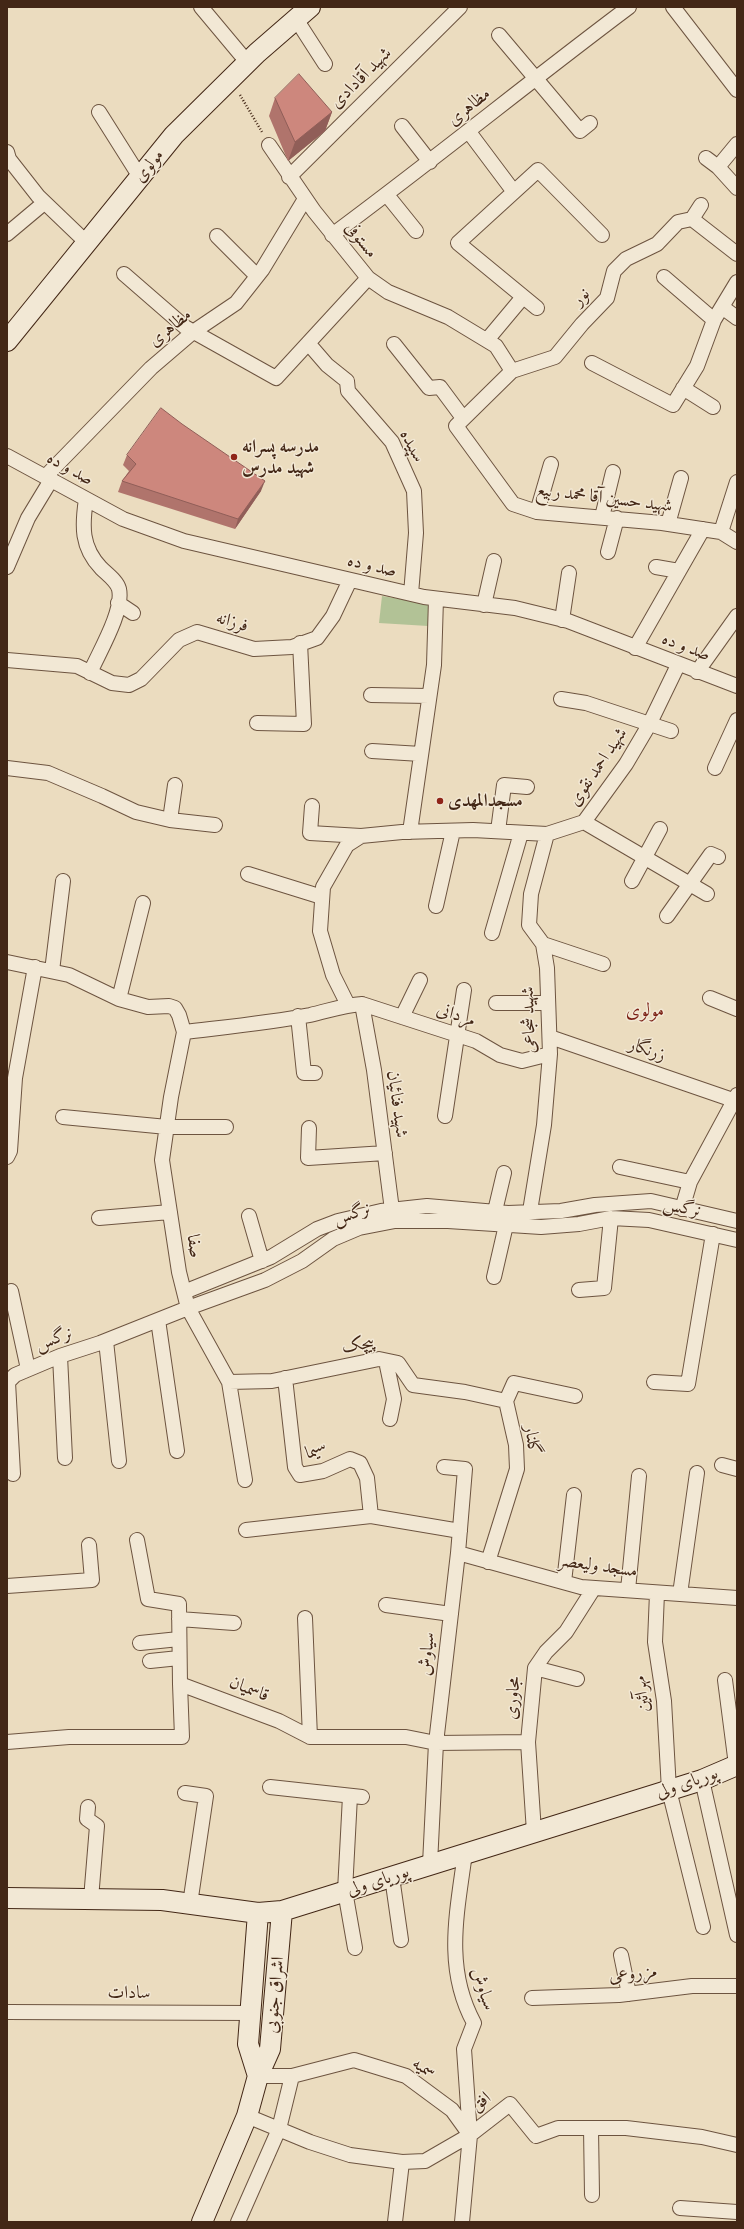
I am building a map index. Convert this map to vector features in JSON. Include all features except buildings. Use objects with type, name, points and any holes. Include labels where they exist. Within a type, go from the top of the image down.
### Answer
[{"type":"main road","name":"مولوی","points":[[7,341],[174,135],[230,79],[303,13]]},
{"type":"main road","name":"پوریای ولی","points":[[7,1898],[162,1900],[258,1913],[282,1911],[702,1780],[736,1765]]},
{"type":"main road","name":"اشراق جنوبی","points":[[202,2222],[247,2116],[258,2076],[270,2049],[282,1911]]},
{"type":"main road","name":"اشراق جنوبی","points":[[258,1913],[248,2044],[258,2076]]},
{"type":"street","points":[[201,7],[248,62]]},
{"type":"street","name":"شهید آقادادی","points":[[290,177],[460,7]]},
{"type":"street","name":"مظاهری","points":[[332,236],[469,132],[535,78],[630,7]]},
{"type":"street","points":[[674,7],[737,90]]},
{"type":"street","points":[[303,13],[326,64]]},
{"type":"street","points":[[499,35],[580,131],[590,123]]},
{"type":"street","points":[[100,112],[140,177]]},
{"type":"street","points":[[402,126],[430,162]]},
{"type":"street","points":[[469,132],[514,192]]},
{"type":"street","points":[[718,167],[737,144]]},
{"type":"street","name":"مستوفی","points":[[269,145],[332,236],[368,278],[388,292],[448,317],[487,340],[496,346],[512,371]]},
{"type":"street","points":[[7,152],[9,159],[44,203],[87,243]]},
{"type":"street","points":[[706,158],[718,167],[737,188]]},
{"type":"street","points":[[537,308],[458,243],[538,170],[602,235]]},
{"type":"street","points":[[387,195],[416,231]]},
{"type":"street","name":"مظاهری","points":[[7,567],[28,518],[48,479],[151,368],[193,332],[236,303],[257,276],[305,199]]},
{"type":"street","points":[[7,234],[44,203]]},
{"type":"street","points":[[701,205],[692,219],[737,254]]},
{"type":"street","name":"نور","points":[[459,422],[512,371],[555,357],[582,324],[607,298],[614,271],[626,259],[657,244],[678,222],[692,219]]},
{"type":"street","points":[[217,236],[257,276]]},
{"type":"street","points":[[124,274],[193,332],[276,378],[368,278]]},
{"type":"street","points":[[664,276],[714,320]]},
{"type":"street","points":[[592,363],[673,405],[697,366],[714,320],[737,282]]},
{"type":"street","points":[[487,340],[523,297]]},
{"type":"street","points":[[722,307],[737,318]]},
{"type":"street","name":"سپیده","points":[[308,343],[327,365],[347,381],[348,391],[392,442],[414,492],[416,533],[411,594]]},
{"type":"street","points":[[394,344],[429,388],[440,387],[459,422]]},
{"type":"street","points":[[683,388],[713,407]]},
{"type":"street","name":"شهید حسین آقا محمد ربیع","points":[[459,422],[513,504],[537,512],[617,518],[721,532],[737,542]]},
{"type":"street","name":"صد و ده","points":[[7,456],[123,519],[184,541],[411,594],[436,599],[515,608],[562,620],[737,686]]},
{"type":"street","points":[[537,512],[551,464]]},
{"type":"street","points":[[602,517],[613,472]]},
{"type":"street","points":[[668,524],[682,478]]},
{"type":"street","points":[[721,532],[737,482]]},
{"type":"street","points":[[86,499],[82,526],[86,546],[119,589],[118,610],[90,673]]},
{"type":"street","points":[[608,552],[617,518]]},
{"type":"street","points":[[636,648],[703,529]]},
{"type":"street","points":[[484,604],[494,561]]},
{"type":"street","points":[[656,567],[679,571]]},
{"type":"street","points":[[562,620],[569,573]]},
{"type":"street","name":"فرزانه","points":[[7,660],[77,666],[112,684],[129,685],[141,679],[179,640],[197,632],[254,649],[292,646],[317,638],[333,616],[350,580]]},
{"type":"street","points":[[410,832],[434,665],[436,599]]},
{"type":"street","points":[[118,603],[133,613]]},
{"type":"street","points":[[697,672],[737,616]]},
{"type":"street","points":[[257,723],[304,724],[300,644]]},
{"type":"street","name":"شهید احمد نقوی","points":[[312,806],[310,833],[361,836],[410,832],[498,831],[547,834],[584,822],[626,764],[649,725],[678,665]]},
{"type":"street","points":[[371,695],[429,696]]},
{"type":"street","points":[[561,699],[586,703],[671,731]]},
{"type":"street","points":[[715,768],[737,720]]},
{"type":"street","points":[[372,751],[421,754]]},
{"type":"street","points":[[7,768],[48,773],[136,812],[170,820],[216,825]]},
{"type":"street","points":[[170,820],[175,785]]},
{"type":"street","points":[[498,831],[504,785],[527,787]]},
{"type":"street","points":[[584,822],[707,894]]},
{"type":"street","points":[[632,881],[660,829]]},
{"type":"street","points":[[436,906],[452,831]]},
{"type":"street","points":[[492,933],[520,833]]},
{"type":"street","name":"شهید شجاعی","points":[[530,1211],[544,1125],[550,1037],[547,968],[543,944],[529,925],[531,894],[547,834]]},
{"type":"street","points":[[7,962],[69,975],[119,999],[148,1007],[169,1006],[175,1008],[184,1032],[298,1016],[355,1004],[333,975],[320,931],[323,887],[347,845],[361,836]]},
{"type":"street","points":[[668,916],[689,883],[711,854],[718,857]]},
{"type":"street","points":[[248,874],[322,897]]},
{"type":"street","points":[[52,971],[63,881]]},
{"type":"street","points":[[119,999],[143,903]]},
{"type":"street","points":[[543,944],[603,964]]},
{"type":"street","points":[[7,1157],[10,1151],[16,1078],[34,968]]},
{"type":"street","points":[[402,1017],[420,980]]},
{"type":"street","points":[[445,1116],[464,990]]},
{"type":"street","points":[[710,998],[737,1009]]},
{"type":"street","points":[[496,1003],[548,1003]]},
{"type":"street","name":"مردانی","points":[[355,1004],[402,1017],[476,1041],[500,1055],[522,1061],[550,1054]]},
{"type":"street","name":"شهید فنائیان","points":[[355,1004],[374,1070],[392,1210]]},
{"type":"street","points":[[298,1016],[304,1073],[315,1073]]},
{"type":"street","name":"صفا","points":[[184,1032],[162,1160],[188,1308],[228,1382],[245,1480]]},
{"type":"street","name":"زرنگار","points":[[550,1037],[735,1097]]},
{"type":"street","points":[[682,1209],[690,1182],[735,1097]]},
{"type":"street","points":[[63,1117],[167,1127],[226,1127]]},
{"type":"street","points":[[309,1128],[308,1158],[385,1153]]},
{"type":"street","points":[[620,1167],[690,1182]]},
{"type":"street","points":[[495,1211],[504,1173]]},
{"type":"street","name":"نرگس","points":[[184,1292],[262,1261],[318,1229],[338,1221],[392,1210],[427,1206],[508,1213],[561,1210],[595,1205],[651,1201],[737,1221]]},
{"type":"street","points":[[99,1218],[170,1212]]},
{"type":"street","points":[[249,1216],[262,1261]]},
{"type":"street","points":[[579,1290],[604,1288],[611,1218]]},
{"type":"street","name":"نرگس","points":[[8,1382],[15,1375],[60,1356],[106,1341],[188,1308],[265,1280],[302,1261],[333,1239],[359,1228],[395,1221],[448,1221],[541,1227],[579,1224],[611,1218],[649,1220],[737,1240]]},
{"type":"street","points":[[494,1277],[506,1225]]},
{"type":"street","points":[[654,1382],[688,1384],[713,1234]]},
{"type":"street","points":[[11,1291],[28,1369]]},
{"type":"street","points":[[158,1320],[177,1451]]},
{"type":"street","points":[[106,1341],[119,1461]]},
{"type":"street","points":[[60,1356],[66,1458]]},
{"type":"street","name":"پیچک","points":[[228,1382],[272,1381],[379,1359],[398,1363],[413,1385],[465,1392],[506,1401]]},
{"type":"street","points":[[386,1361],[394,1399],[390,1419]]},
{"type":"street","name":"سیما","points":[[285,1378],[295,1467],[300,1475],[323,1471],[350,1459],[360,1463],[367,1478],[371,1516]]},
{"type":"street","points":[[8,1382],[13,1474]]},
{"type":"street","points":[[506,1401],[514,1383],[575,1396]]},
{"type":"street","name":"گلنار","points":[[488,1562],[517,1470],[516,1446],[506,1401]]},
{"type":"street","points":[[722,1465],[737,1468]]},
{"type":"street","name":"سیاوش","points":[[430,1864],[436,1743],[458,1553],[465,1469],[444,1467]]},
{"type":"street","points":[[680,1594],[697,1473]]},
{"type":"street","points":[[628,1590],[639,1476]]},
{"type":"street","points":[[564,1582],[574,1495]]},
{"type":"street","points":[[246,1530],[371,1516],[460,1531]]},
{"type":"street","points":[[7,1742],[69,1737],[182,1737],[179,1658],[179,1604],[148,1599],[137,1540]]},
{"type":"street","points":[[7,1586],[92,1580],[89,1545]]},
{"type":"street","name":"مسجد ولیعصر","points":[[458,1553],[564,1582],[594,1588],[680,1594],[736,1594]]},
{"type":"street","name":"مجاوری","points":[[534,1832],[528,1742],[534,1668],[546,1652],[566,1632],[594,1588]]},
{"type":"street","name":"مهرآئین","points":[[657,1593],[654,1642],[664,1701],[669,1790],[703,1927]]},
{"type":"street","points":[[386,1605],[451,1614]]},
{"type":"street","points":[[305,1618],[310,1737]]},
{"type":"street","points":[[179,1619],[234,1623]]},
{"type":"street","points":[[140,1643],[179,1639]]},
{"type":"street","points":[[150,1661],[179,1658]]},
{"type":"street","points":[[534,1668],[576,1679]]},
{"type":"street","points":[[726,1680],[736,1765]]},
{"type":"street","name":"قاسمیان","points":[[180,1684],[279,1721],[310,1737],[406,1737],[436,1743],[528,1742]]},
{"type":"street","points":[[702,1780],[732,1892],[737,1935]]},
{"type":"street","points":[[270,1787],[356,1796],[345,1891],[355,1948]]},
{"type":"street","points":[[185,1793],[206,1796],[190,1904]]},
{"type":"street","points":[[88,1807],[87,1820],[97,1826],[91,1899]]},
{"type":"street","name":"سیاوش","points":[[465,1854],[454,1929],[456,1974],[465,2007],[474,2023],[464,2049],[470,2135]]},
{"type":"street","points":[[392,1877],[401,1940]]},
{"type":"street","points":[[621,1955],[629,1994]]},
{"type":"street","name":"مزروعی","points":[[532,1998],[629,1994],[692,1986],[737,1986]]},
{"type":"street","name":"سادات","points":[[7,2012],[251,2013]]},
{"type":"street","name":"سمیه","points":[[258,2076],[292,2076],[354,2060],[406,2076],[452,2110],[470,2135]]},
{"type":"street","points":[[238,2222],[279,2129],[292,2076]]},
{"type":"street","name":"افق","points":[[247,2116],[350,2155],[402,2162],[425,2161],[470,2135],[510,2104],[536,2136],[558,2128],[626,2128],[737,2143]]},
{"type":"street","points":[[591,2128],[592,2195]]},
{"type":"street","points":[[462,2222],[470,2135]]},
{"type":"street","points":[[395,2222],[402,2162]]},
{"type":"street","points":[[680,2208],[737,2212]]},
{"type":"path","points":[[230,79],[269,145]]},
{"type":"green space","points":[[382,596],[430,604],[428,626],[379,623]]},
{"type":"place","name":"مدرسه پسرانه شهید مدرس","points":[[234,457]]},
{"type":"place","name":"مسجدالمهدی","points":[[440,801]]},
{"type":"district","name":"مولوی","points":[[645,1011]]}]
